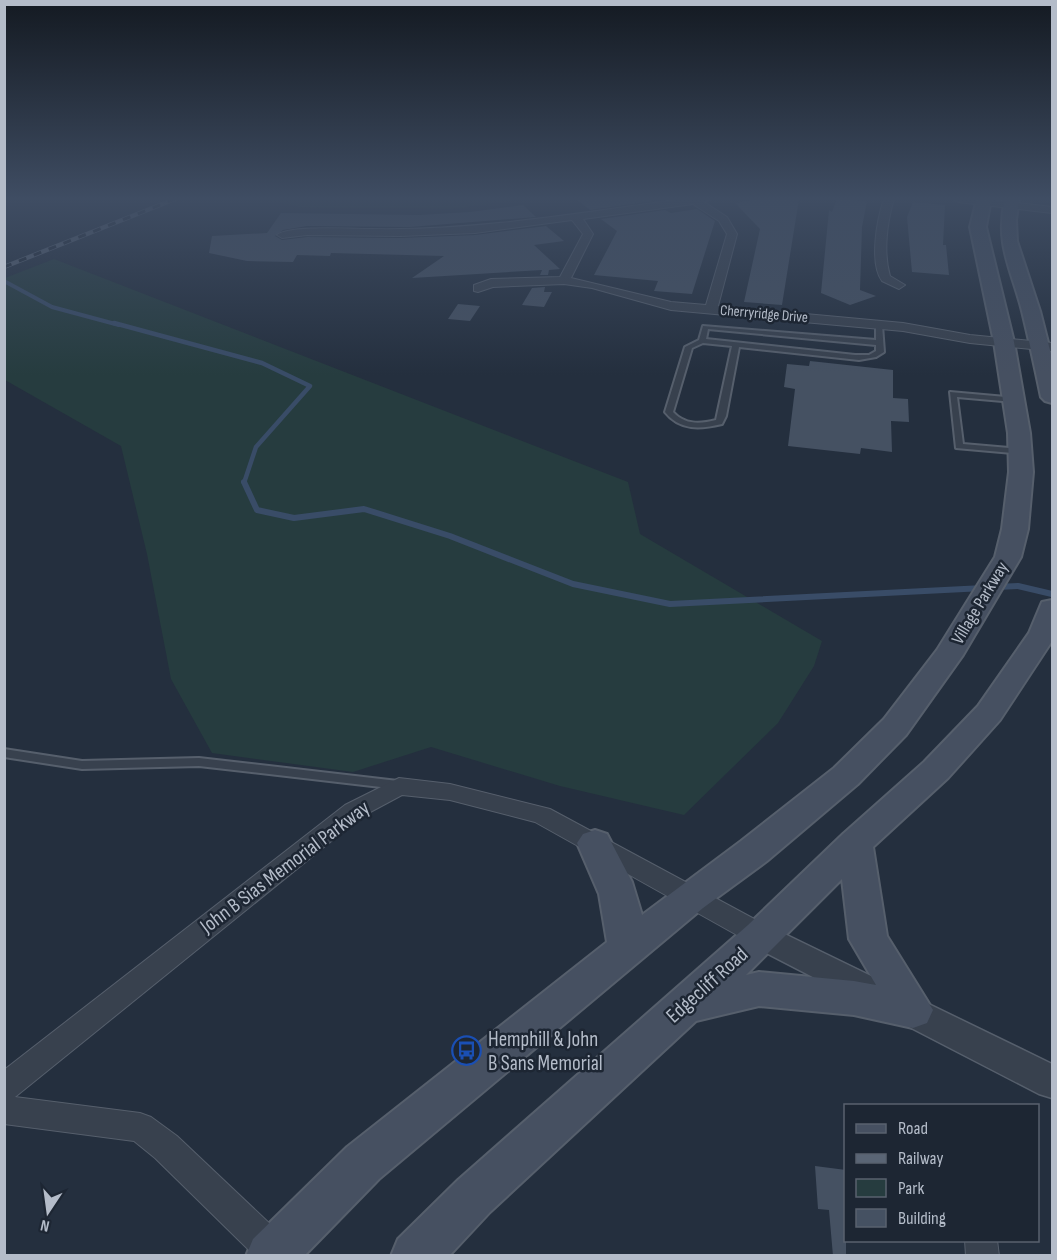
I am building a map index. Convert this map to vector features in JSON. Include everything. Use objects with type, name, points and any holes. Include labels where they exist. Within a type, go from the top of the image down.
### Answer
[{"type":"main road","name":"Village Parkway","points":[[690,898],[754,852],[846,776],[895,727],[931,680],[979,608],[1008,557],[1015,529],[1021,472],[1020,452],[1004,342],[985,258]]},
{"type":"main road","points":[[1015,258],[1046,346],[1053,397]]},
{"type":"main road","points":[[762,936],[855,843],[936,770],[989,713],[1043,634],[1053,608]]},
{"type":"main road","points":[[595,843],[614,878],[623,907],[627,950]]},
{"type":"main road","points":[[855,843],[868,939],[913,1010]]},
{"type":"main road","points":[[272,1253],[363,1163],[690,898]]},
{"type":"main road","name":"Edgecliff Road","points":[[415,1256],[474,1196],[762,936]]},
{"type":"main road","points":[[684,1006],[759,989],[842,996],[913,1010]]},
{"type":"street","points":[[564,280],[576,258]]},
{"type":"street","points":[[711,309],[725,258]]},
{"type":"street","points":[[883,258],[883,273],[889,280],[899,285]]},
{"type":"street","name":"Cherryridge Drive","points":[[478,288],[491,283],[564,280],[593,285],[662,304],[879,325],[1046,346]]},
{"type":"street","points":[[399,786],[450,792],[542,815],[762,936]]},
{"type":"street","name":"John B Sias Memorial Parkway","points":[[4,1088],[353,811],[399,786]]},
{"type":"street","name":"Edgecliff Road","points":[[762,936],[1053,1082]]},
{"type":"street","points":[[4,1110],[140,1127],[166,1147],[272,1253]]},
{"type":"lane","points":[[736,345],[719,422],[690,425],[674,420],[669,412],[689,347],[702,341],[864,358],[873,357],[880,352],[879,325]]},
{"type":"lane","points":[[702,341],[705,327],[880,343]]},
{"type":"lane","points":[[1014,400],[953,394],[959,446],[1020,452]]},
{"type":"lane","points":[[4,753],[82,765],[199,762],[399,786]]},
{"type":"green space","points":[[54,259],[628,482],[640,534],[822,641],[814,666],[778,723],[684,815],[560,786],[431,747],[353,772],[212,753],[171,679],[147,554],[121,446],[5,380],[5,278]]},
{"type":"building","points":[[232,258],[295,258],[293,262],[247,261]]},
{"type":"building","points":[[441,258],[548,258],[560,269],[549,270],[548,275],[540,275],[542,270],[412,278]]},
{"type":"building","points":[[603,258],[703,258],[692,294],[654,291],[658,281],[594,275]]},
{"type":"building","points":[[754,258],[790,258],[782,305],[744,302]]},
{"type":"building","points":[[824,258],[861,258],[860,290],[876,296],[850,305],[821,293]]},
{"type":"building","points":[[911,258],[947,258],[949,275],[912,272]]},
{"type":"building","points":[[545,287],[544,292],[552,292],[544,307],[522,305],[532,288]]},
{"type":"building","points":[[458,304],[480,306],[470,321],[448,319]]},
{"type":"building","points":[[810,361],[893,370],[893,398],[908,399],[909,422],[891,421],[892,452],[861,448],[860,454],[788,446],[795,389],[784,387],[787,364],[809,366]]},
{"type":"building","points":[[815,1166],[844,1170],[846,1256],[833,1256],[829,1210],[818,1209]]},
{"type":"waterway","points":[[4,281],[52,307],[119,325]]},
{"type":"waterway","points":[[114,323],[262,363],[310,386],[256,447],[244,482]]},
{"type":"waterway","points":[[244,482],[257,510],[294,518],[364,509],[450,536],[573,584],[670,604],[984,588]]},
{"type":"waterway","points":[[997,587],[1018,586],[1052,594]]},
{"type":"railway","points":[[4,267],[27,258]]},
{"type":"place","name":"Hemphill & John B Sans Memorial","points":[[467,1051]]}]
